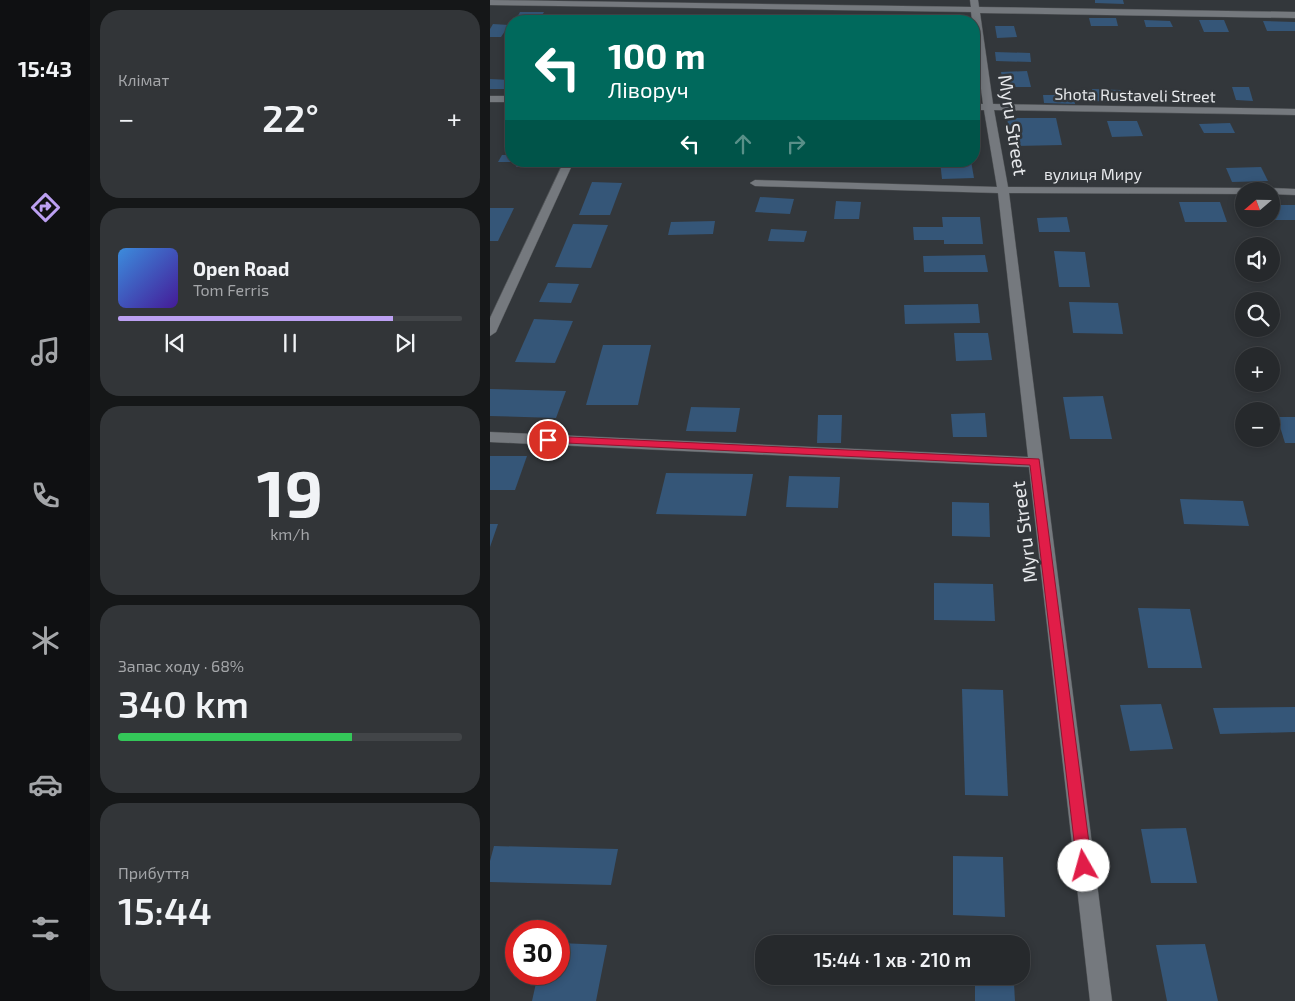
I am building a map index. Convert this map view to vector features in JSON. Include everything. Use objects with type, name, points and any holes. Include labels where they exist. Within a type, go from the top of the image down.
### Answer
[{"type":"street","points":[[490,2],[975,5],[1295,15]]},
{"type":"street","name":"Myru Street","points":[[980,90],[981,107],[1003,190],[1101,1001]]},
{"type":"street","points":[[490,99],[505,99]]},
{"type":"street","name":"Shota Rustaveli Street","points":[[981,107],[1295,112]]},
{"type":"street","points":[[490,332],[566,167]]},
{"type":"street","name":"вулиця Миру","points":[[755,183],[1003,190],[1235,191]]},
{"type":"street","points":[[1280,191],[1295,192]]},
{"type":"street","points":[[490,437],[1035,462]]},
{"type":"building","points":[[1095,0],[1123,0],[1124,4],[1095,3]]},
{"type":"building","points":[[520,12],[544,12],[542,15],[518,15]]},
{"type":"building","points":[[1089,18],[1116,18],[1118,26],[1091,26]]},
{"type":"building","points":[[1144,20],[1170,21],[1173,27],[1146,27]]},
{"type":"building","points":[[1199,20],[1224,20],[1229,32],[1204,32]]},
{"type":"building","points":[[1263,21],[1295,22],[1295,31],[1267,31]]},
{"type":"building","points":[[493,24],[505,25],[505,31],[501,37],[490,37],[490,29]]},
{"type":"building","points":[[995,26],[1014,26],[1017,37],[997,38]]},
{"type":"building","points":[[995,52],[1030,53],[1031,62],[996,61]]},
{"type":"building","points":[[1027,71],[1031,87],[1004,87],[1001,72]]},
{"type":"building","points":[[490,79],[505,80],[505,89],[490,89]]},
{"type":"building","points":[[1232,87],[1249,87],[1253,101],[1236,100]]},
{"type":"building","points":[[1092,89],[1121,90],[1122,102],[1093,101]]},
{"type":"building","points":[[1043,95],[1074,95],[1075,104],[1044,103]]},
{"type":"building","points":[[1007,118],[1056,118],[1062,145],[1012,146]]},
{"type":"building","points":[[1107,121],[1137,121],[1143,136],[1112,137]]},
{"type":"building","points":[[1230,123],[1235,133],[1204,133],[1199,124]]},
{"type":"building","points":[[502,155],[505,155],[505,162],[498,162]]},
{"type":"building","points":[[941,167],[972,167],[974,178],[942,179]]},
{"type":"building","points":[[1261,167],[1268,181],[1232,182],[1226,168]]},
{"type":"building","points":[[592,182],[622,183],[610,215],[579,215]]},
{"type":"building","points":[[760,197],[794,199],[790,214],[755,212]]},
{"type":"building","points":[[836,201],[861,202],[859,219],[834,219]]},
{"type":"building","points":[[1179,202],[1220,202],[1227,222],[1185,222]]},
{"type":"building","points":[[1280,205],[1295,205],[1295,220],[1280,220]]},
{"type":"building","points":[[490,208],[514,208],[498,241],[490,241]]},
{"type":"building","points":[[942,217],[980,217],[983,244],[944,244],[944,240],[914,240],[913,227],[943,227]]},
{"type":"building","points":[[1067,217],[1070,232],[1039,232],[1037,218]]},
{"type":"building","points":[[715,221],[713,234],[668,235],[671,222]]},
{"type":"building","points":[[573,224],[608,225],[591,268],[555,267]]},
{"type":"building","points":[[771,229],[807,231],[804,242],[768,241]]},
{"type":"building","points":[[1054,251],[1085,252],[1090,287],[1059,287]]},
{"type":"building","points":[[985,255],[988,272],[924,272],[923,256]]},
{"type":"building","points":[[548,283],[579,284],[571,303],[539,302]]},
{"type":"building","points":[[1069,302],[1118,303],[1123,334],[1073,333]]},
{"type":"building","points":[[978,304],[980,323],[905,324],[904,305]]},
{"type":"building","points":[[534,319],[573,321],[555,363],[515,362]]},
{"type":"building","points":[[954,333],[988,333],[992,360],[956,361]]},
{"type":"building","points":[[603,345],[651,345],[638,405],[586,405]]},
{"type":"building","points":[[490,389],[566,391],[556,418],[490,416]]},
{"type":"building","points":[[1103,396],[1112,439],[1070,439],[1063,397]]},
{"type":"building","points":[[691,407],[740,408],[736,432],[686,431]]},
{"type":"building","points":[[985,413],[987,437],[953,437],[951,414]]},
{"type":"building","points":[[818,415],[842,415],[841,443],[817,443]]},
{"type":"building","points":[[1280,417],[1295,417],[1295,443],[1285,443],[1280,427]]},
{"type":"building","points":[[490,456],[527,456],[515,490],[490,490]]},
{"type":"building","points":[[666,473],[753,474],[746,516],[656,514]]},
{"type":"building","points":[[789,476],[840,477],[838,508],[786,507]]},
{"type":"building","points":[[1180,499],[1243,501],[1249,526],[1184,524]]},
{"type":"building","points":[[952,502],[989,503],[990,537],[952,536]]},
{"type":"building","points":[[490,524],[498,524],[490,547]]},
{"type":"building","points":[[934,583],[993,584],[995,621],[934,620]]},
{"type":"building","points":[[1138,608],[1190,609],[1202,668],[1148,668]]},
{"type":"building","points":[[962,689],[1003,690],[1008,796],[965,795]]},
{"type":"building","points":[[1161,704],[1173,749],[1130,751],[1120,705]]},
{"type":"building","points":[[1295,707],[1295,732],[1220,734],[1213,708]]},
{"type":"building","points":[[1186,828],[1197,883],[1151,883],[1141,829]]},
{"type":"building","points":[[494,846],[618,849],[611,885],[490,882],[490,861]]},
{"type":"building","points":[[953,856],[1003,857],[1005,917],[953,915]]},
{"type":"building","points":[[570,943],[607,945],[596,1001],[532,1001],[536,985],[570,985]]},
{"type":"building","points":[[1205,944],[1218,1001],[1167,1001],[1156,945]]},
{"type":"building","points":[[975,985],[1014,985],[1015,1001],[975,1001]]},
{"type":"route","points":[[548,440],[1035,462],[1084,866]]}]
